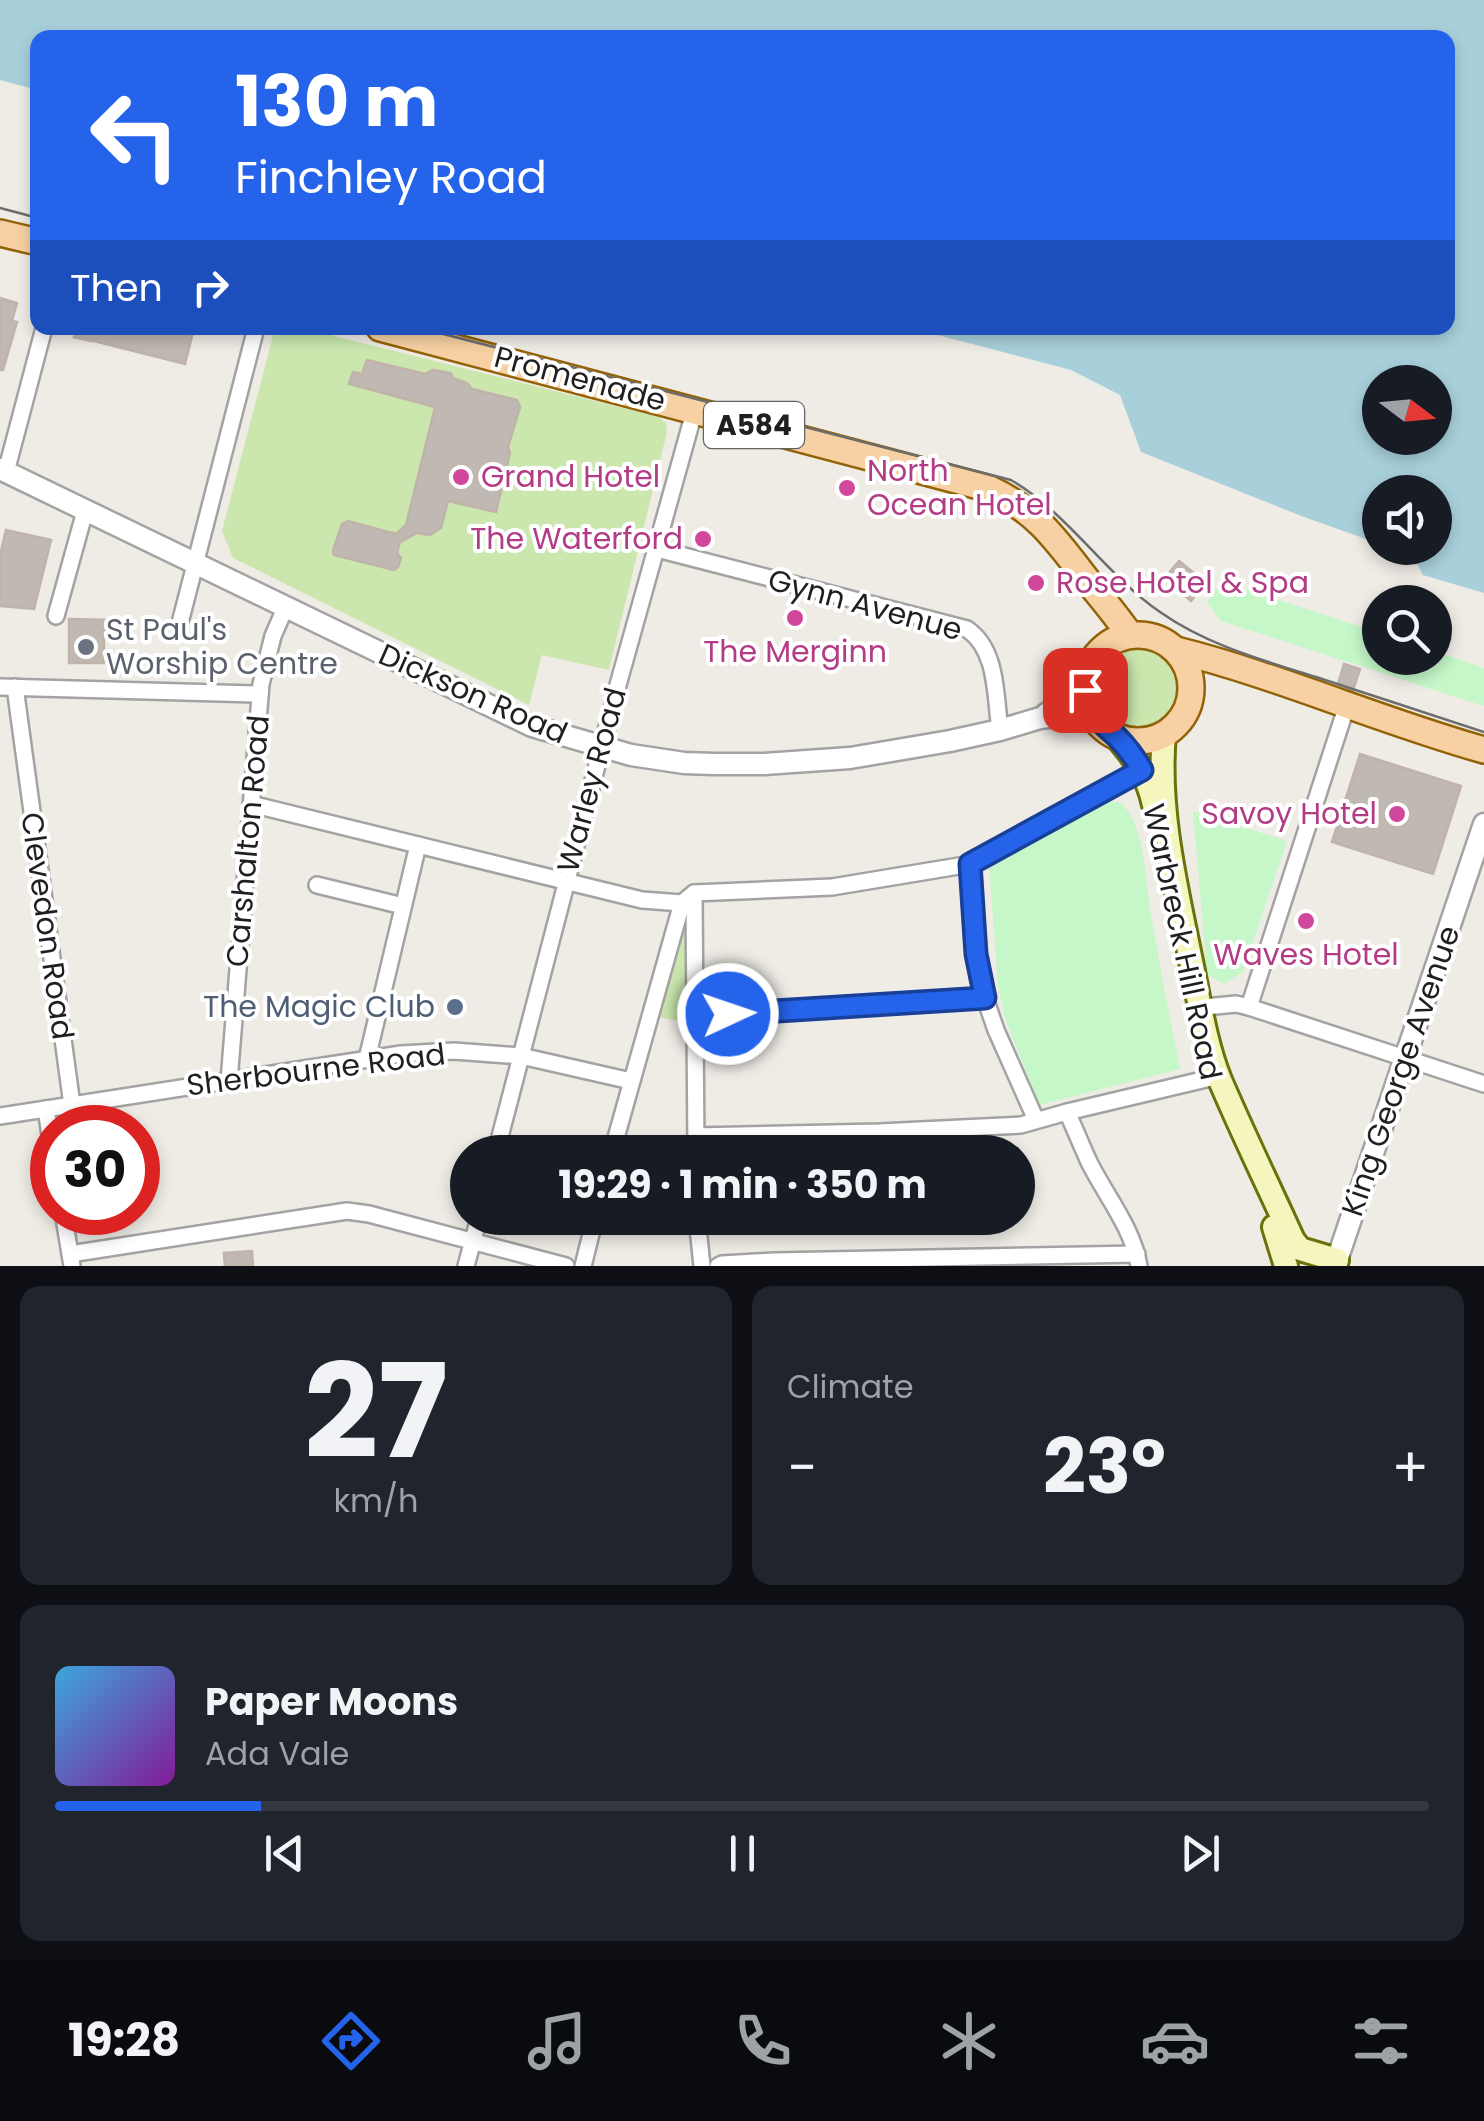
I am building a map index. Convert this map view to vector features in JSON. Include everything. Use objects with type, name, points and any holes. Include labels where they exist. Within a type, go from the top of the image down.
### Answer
[{"type":"main road","points":[[0,233],[30,240]]},
{"type":"main road","name":"Promenade","points":[[407,335],[990,489],[1012,499],[1053,534],[1130,635]]},
{"type":"main road","name":"Promenade","points":[[1091,585],[1105,646]]},
{"type":"main road","points":[[1130,635],[1146,635],[1176,650],[1185,663],[1191,693],[1182,717],[1164,734],[1137,740],[1115,735],[1101,725],[1088,701],[1090,666],[1105,646],[1130,635]]},
{"type":"main road","points":[[1176,650],[1226,662],[1484,750]]},
{"type":"main road","points":[[1191,693],[1226,676],[1276,682]]},
{"type":"main road","name":"Warbreck Hill Road","points":[[1164,734],[1164,802],[1195,1008]]},
{"type":"main road","name":"Warbreck Hill Road","points":[[1115,735],[1133,755],[1154,800],[1169,905],[1213,1078],[1277,1236],[1297,1262],[1342,1264]]},
{"type":"street","points":[[3,470],[42,335]]},
{"type":"street","points":[[180,619],[254,335]]},
{"type":"street","name":"Warley Road","points":[[500,1135],[694,409]]},
{"type":"street","name":"Dickson Road","points":[[3,470],[542,731],[602,748],[684,763],[850,758],[1000,730],[1088,701]]},
{"type":"street","points":[[56,616],[85,511]]},
{"type":"street","name":"Gynn Avenue","points":[[657,550],[967,628],[978,636],[990,658],[1000,730]]},
{"type":"street","name":"Carshalton Road","points":[[229,1080],[260,694],[269,648],[286,606]]},
{"type":"street","points":[[8,687],[260,694]]},
{"type":"street","name":"Clevedon Road","points":[[8,687],[72,1105]]},
{"type":"street","points":[[1249,1007],[1347,705]]},
{"type":"street","points":[[251,804],[642,900],[832,887],[970,864],[1142,770]]},
{"type":"street","name":"King George Avenue","points":[[1342,1264],[1484,824]]},
{"type":"street","points":[[367,1059],[418,845]]},
{"type":"street","points":[[970,864],[976,954],[985,998],[1036,1120]]},
{"type":"street","points":[[317,885],[403,906]]},
{"type":"street","points":[[688,898],[695,1016],[696,1135]]},
{"type":"street","points":[[617,1135],[688,898]]},
{"type":"street","points":[[695,1016],[985,998]]},
{"type":"street","points":[[1195,1008],[1236,1004],[1249,1007],[1484,1084]]},
{"type":"street","name":"Sherbourne Road","points":[[72,1105],[442,1051],[521,1056],[631,1082]]},
{"type":"street","points":[[833,1135],[1021,1126],[1213,1078]]},
{"type":"street","name":"Sherbourne Road","points":[[0,1116],[30,1111]]},
{"type":"street","points":[[718,1266],[819,1260],[1138,1260],[1127,1230],[1067,1112]]},
{"type":"street","points":[[67,1235],[71,1260],[347,1211],[566,1266]]},
{"type":"street","points":[[466,1266],[474,1235]]},
{"type":"street","points":[[583,1266],[591,1235]]},
{"type":"street","points":[[699,1235],[702,1266]]},
{"type":"green space","points":[[273,335],[330,335],[659,417],[666,423],[609,670],[542,655],[529,705],[233,558],[222,531]]},
{"type":"green space","points":[[1221,586],[1236,592],[1245,589],[1362,627],[1362,667],[1221,621],[1207,603]]},
{"type":"green space","points":[[1131,645],[1147,645],[1170,657],[1179,671],[1179,705],[1170,719],[1147,731],[1131,731],[1115,724],[1103,712],[1096,696],[1096,680],[1103,664],[1115,652]]},
{"type":"green space","points":[[1452,657],[1484,668],[1484,706],[1388,675],[1452,675]]},
{"type":"green space","points":[[1106,801],[1122,803],[1140,842],[1180,1069],[1039,1105],[1005,1018],[998,986],[989,864]]},
{"type":"green space","points":[[1193,811],[1287,841],[1243,972],[1224,984],[1207,974]]},
{"type":"green space","points":[[682,929],[686,935],[685,1022],[657,1017]]},
{"type":"water","points":[[0,0],[1484,0],[1484,593],[1423,575],[1418,565],[1452,565],[1452,475],[1362,475],[1362,538],[1141,452],[1120,395],[1071,370],[938,335],[1455,335],[1455,30],[30,30],[30,88],[0,80]]},
{"type":"building","points":[[0,298],[17,303],[12,321],[17,322],[3,370],[0,370]]},
{"type":"building","points":[[75,335],[192,335],[185,364]]},
{"type":"building","name":"Grand Hotel","points":[[367,360],[425,374],[433,370],[451,373],[472,389],[517,400],[520,407],[496,512],[448,501],[441,528],[430,535],[417,533],[400,542],[397,553],[401,558],[394,570],[334,555],[333,550],[342,524],[348,521],[396,534],[406,525],[435,407],[349,384],[353,372],[362,374]]},
{"type":"building","points":[[6,530],[51,540],[34,609],[0,606],[0,555]]},
{"type":"building","points":[[1179,561],[1200,578],[1195,584],[1200,589],[1191,601],[1164,579]]},
{"type":"building","name":"St Paul's Worship Centre","points":[[69,619],[112,620],[112,631],[104,631],[104,663],[69,663]]},
{"type":"building","points":[[1344,664],[1360,669],[1353,690],[1338,684]]},
{"type":"building","name":"Savoy Hotel","points":[[1360,754],[1461,786],[1433,874],[1332,842]]},
{"type":"building","points":[[252,1251],[253,1266],[225,1266],[224,1253]]},
{"type":"tram line","points":[[0,208],[30,216]]},
{"type":"tram line","points":[[447,335],[1011,480],[1051,510],[1140,597],[1178,624],[1255,658],[1484,732]]},
{"type":"place","name":"Grand Hotel","points":[[461,477]]},
{"type":"place","name":"North Ocean Hotel","points":[[847,488]]},
{"type":"place","name":"The Waterford","points":[[703,539]]},
{"type":"place","name":"Rose Hotel & Spa","points":[[1036,583]]},
{"type":"place","name":"The Merginn","points":[[795,618]]},
{"type":"place","name":"St Paul's Worship Centre","points":[[86,647]]},
{"type":"place","name":"Savoy Hotel","points":[[1397,814]]},
{"type":"place","name":"Waves Hotel","points":[[1306,921]]},
{"type":"place","name":"The Magic Club","points":[[455,1007]]},
{"type":"route","points":[[728,1014],[985,998],[976,954],[970,864],[1142,770],[1133,755],[1091,712],[1085,690]]}]
